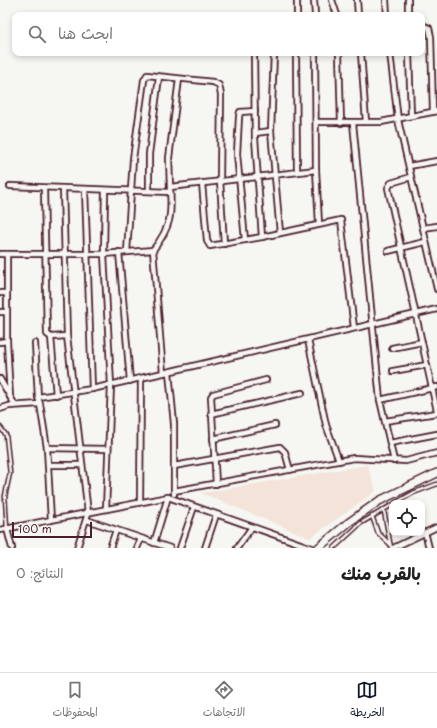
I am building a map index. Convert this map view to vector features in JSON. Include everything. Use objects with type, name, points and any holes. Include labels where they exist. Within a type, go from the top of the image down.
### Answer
[{"type":"main road","points":[[318,548],[379,501],[437,473]]},
{"type":"street","points":[[297,0],[297,12]]},
{"type":"street","points":[[314,0],[315,12]]},
{"type":"street","points":[[332,0],[336,12]]},
{"type":"street","points":[[357,0],[358,12]]},
{"type":"street","points":[[386,0],[387,12]]},
{"type":"street","points":[[408,0],[408,12]]},
{"type":"street","points":[[316,122],[353,123],[398,120],[435,112],[431,37],[428,28],[425,26]]},
{"type":"street","points":[[254,56],[255,133],[262,237]]},
{"type":"street","points":[[274,56],[271,131],[276,174],[280,233]]},
{"type":"street","points":[[296,56],[297,171]]},
{"type":"street","points":[[315,56],[316,170],[319,224]]},
{"type":"street","points":[[339,56],[341,123]]},
{"type":"street","points":[[361,56],[366,122]]},
{"type":"street","points":[[390,56],[398,120],[437,289]]},
{"type":"street","points":[[409,56],[411,116]]},
{"type":"street","points":[[127,252],[130,190],[144,80],[147,75],[213,82],[219,85],[221,95],[220,180],[224,244]]},
{"type":"street","points":[[149,191],[148,154],[159,77]]},
{"type":"street","points":[[163,373],[153,250],[164,235],[169,222],[169,158],[179,79]]},
{"type":"street","points":[[245,240],[238,178],[237,145],[239,114],[244,111],[255,111]]},
{"type":"street","points":[[353,123],[380,400],[394,461]]},
{"type":"street","points":[[255,133],[271,131]]},
{"type":"street","points":[[409,166],[437,162]]},
{"type":"street","points":[[10,186],[105,190],[170,190],[220,180],[316,170]]},
{"type":"street","points":[[385,421],[437,412],[435,388],[427,365],[415,314],[388,188],[391,183],[411,178]]},
{"type":"street","points":[[202,183],[207,241],[210,246],[262,237],[338,219],[341,220],[343,223],[354,328]]},
{"type":"street","points":[[44,188],[47,334],[51,337],[56,395]]},
{"type":"street","points":[[63,188],[67,336],[88,513],[77,548]]},
{"type":"street","points":[[85,189],[86,254],[92,388]]},
{"type":"street","points":[[105,190],[104,254],[111,385],[106,509]]},
{"type":"street","points":[[423,228],[437,226]]},
{"type":"street","points":[[388,252],[425,242]]},
{"type":"street","points":[[0,254],[104,254],[153,250]]},
{"type":"street","points":[[119,252],[130,380]]},
{"type":"street","points":[[7,254],[7,341],[10,397]]},
{"type":"street","points":[[0,293],[7,293]]},
{"type":"street","points":[[38,397],[111,385],[437,309]]},
{"type":"street","points":[[0,312],[7,312]]},
{"type":"street","points":[[51,337],[67,336]]},
{"type":"street","points":[[308,340],[326,425],[339,461]]},
{"type":"street","points":[[0,342],[7,341]]},
{"type":"street","points":[[392,348],[422,342]]},
{"type":"street","points":[[35,343],[38,397],[47,448],[51,520]]},
{"type":"street","points":[[393,371],[427,365]]},
{"type":"street","points":[[154,544],[174,491],[174,424],[169,372]]},
{"type":"street","points":[[140,502],[141,378]]},
{"type":"street","points":[[0,379],[15,405]]},
{"type":"street","points":[[216,484],[210,400],[213,394],[266,380]]},
{"type":"street","points":[[380,400],[435,388]]},
{"type":"street","points":[[211,414],[302,393]]},
{"type":"street","points":[[0,409],[15,405],[40,404]]},
{"type":"street","points":[[212,439],[275,425]]},
{"type":"street","points":[[390,443],[437,434]]},
{"type":"street","points":[[174,466],[280,447],[285,452],[290,470]]},
{"type":"street","points":[[47,448],[108,449]]},
{"type":"street","points":[[174,491],[339,461],[366,458],[406,461],[437,453]]},
{"type":"street","points":[[48,465],[82,465]]},
{"type":"street","points":[[0,530],[140,502],[171,498],[216,516],[312,548]]},
{"type":"street","points":[[180,548],[194,507]]},
{"type":"street","points":[[206,548],[216,516]]},
{"type":"street","points":[[87,520],[141,538],[154,544],[170,548]]},
{"type":"street","points":[[237,548],[252,527]]},
{"type":"street","points":[[429,548],[425,532],[437,527]]},
{"type":"street","points":[[7,529],[12,548]]},
{"type":"street","points":[[110,548],[116,530]]},
{"type":"street","points":[[391,547],[416,536]]},
{"type":"street","points":[[137,548],[141,538]]},
{"type":"lane","points":[[0,427],[6,435],[10,473],[5,496],[7,529]]},
{"type":"lane","points":[[400,500],[413,493],[437,484]]},
{"type":"lane","points":[[334,548],[351,531],[372,516],[389,507]]},
{"type":"lane","points":[[384,511],[391,547]]},
{"type":"lane","points":[[372,516],[378,533],[391,547]]},
{"type":"shaded area","points":[[367,465],[376,491],[310,538],[201,493]]}]
